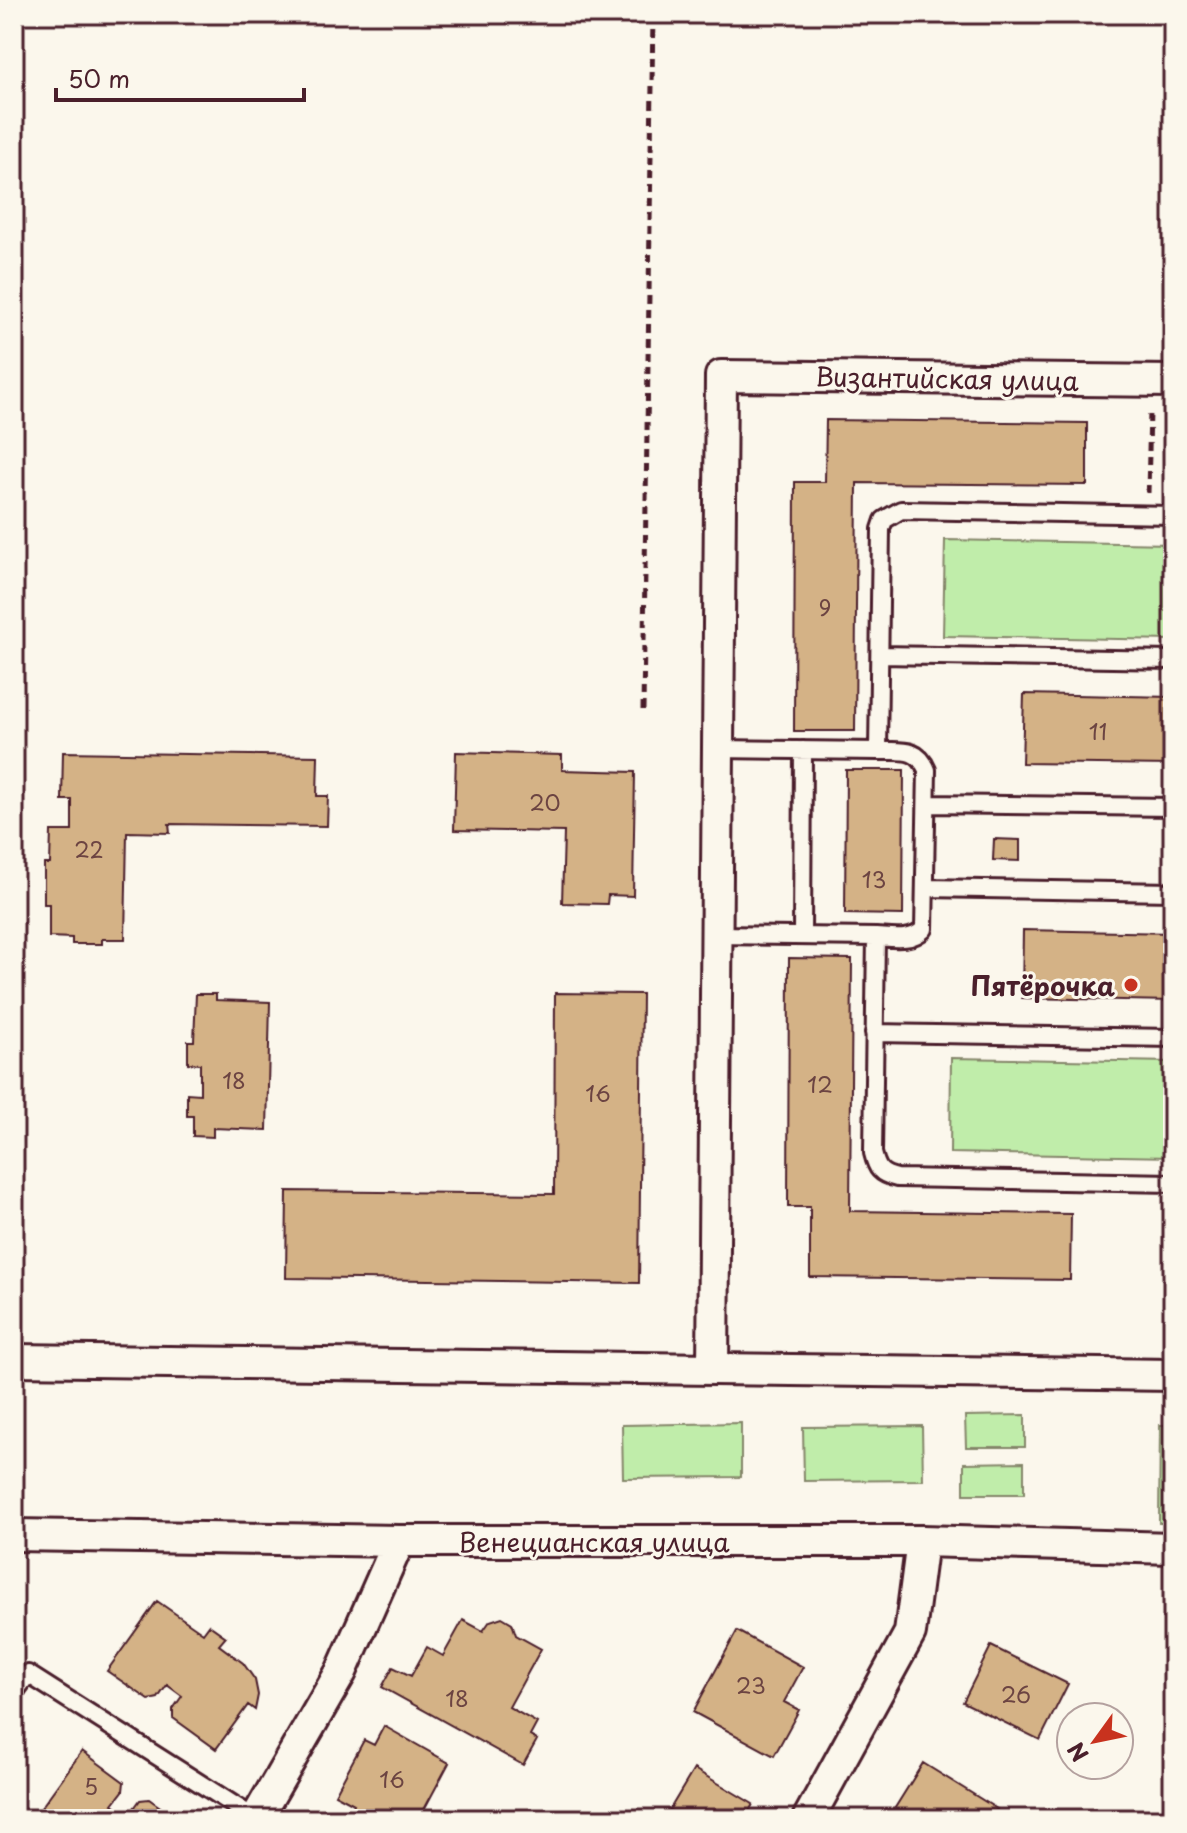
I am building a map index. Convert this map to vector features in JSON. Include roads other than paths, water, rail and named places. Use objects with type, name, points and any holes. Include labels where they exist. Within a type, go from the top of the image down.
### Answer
[{"type":"street","name":"Византийская улица","points":[[718,749],[721,376],[1162,381]]},
{"type":"street","points":[[713,1369],[718,749]]},
{"type":"street","points":[[14,1360],[1173,1375]]},
{"type":"street","name":"Венецианская улица","points":[[14,1535],[399,1541],[922,1541],[1173,1548]]},
{"type":"street","points":[[256,1819],[341,1672],[399,1541]]},
{"type":"street","points":[[808,1819],[910,1633],[922,1541]]},
{"type":"lane","points":[[878,751],[881,529],[884,520],[901,510],[1173,515]]},
{"type":"lane","points":[[880,655],[1173,660]]},
{"type":"lane","points":[[716,935],[909,938],[917,935],[924,929],[927,804],[927,770],[918,755],[911,752],[718,749]]},
{"type":"lane","points":[[802,936],[803,750]]},
{"type":"lane","points":[[927,804],[1173,807]]},
{"type":"lane","points":[[926,888],[1173,892]]},
{"type":"lane","points":[[876,937],[873,1153],[877,1166],[885,1175],[897,1178],[1173,1183]]},
{"type":"lane","points":[[874,1033],[1173,1038]]},
{"type":"lane","points":[[14,1693],[28,1674],[256,1819]]},
{"type":"place","name":"Пятёрочка","points":[[1131,985]]}]
